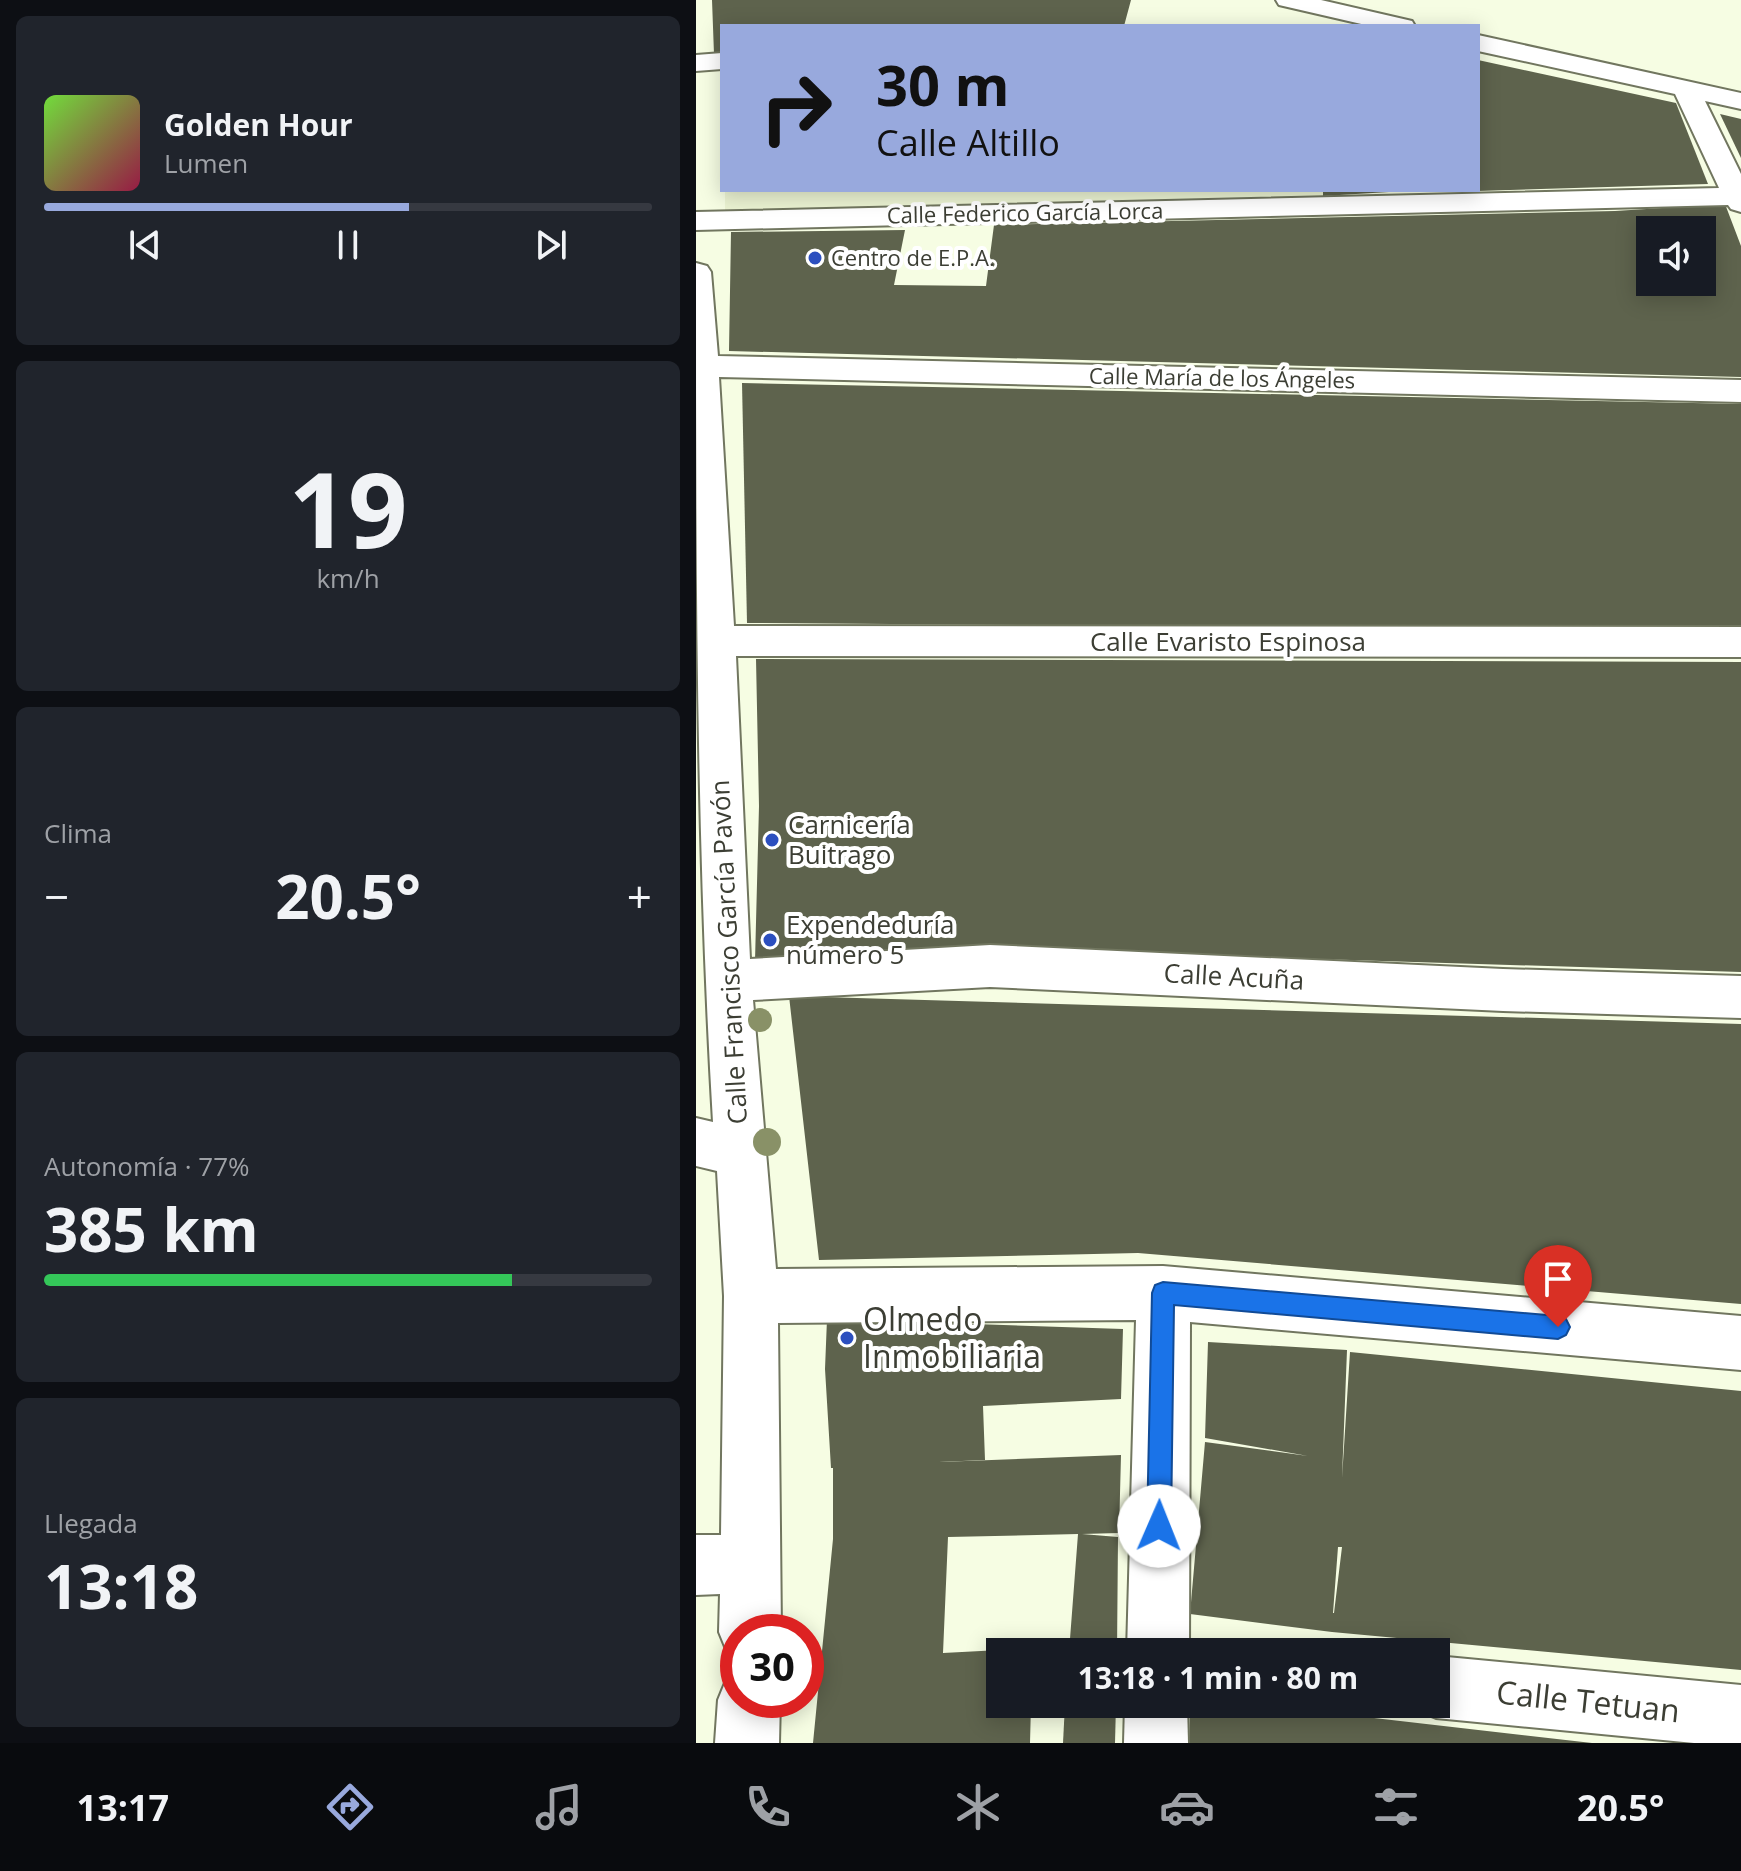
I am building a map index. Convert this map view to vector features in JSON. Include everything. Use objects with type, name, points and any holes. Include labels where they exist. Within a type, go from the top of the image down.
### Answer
[{"type":"street","points":[[1288,0],[1385,24]]},
{"type":"street","points":[[1480,43],[1741,101]]},
{"type":"street","points":[[696,63],[720,61]]},
{"type":"street","points":[[1686,89],[1739,200]]},
{"type":"street","name":"Calle Federico García Lorca","points":[[696,221],[1442,197],[1739,200]]},
{"type":"street","name":"Calle Francisco García Pavón","points":[[696,272],[703,366],[703,485],[715,641],[728,981],[718,1147],[751,1296],[723,1564],[743,1614]]},
{"type":"street","name":"Calle María de los Ángeles","points":[[703,366],[1741,391]]},
{"type":"street","name":"Calle Evaristo Espinosa","points":[[715,641],[1741,642]]},
{"type":"street","name":"Calle Acuña","points":[[728,981],[990,966],[1503,990],[1741,997]]},
{"type":"street","points":[[1158,1638],[1163,1293]]},
{"type":"street","points":[[751,1296],[1163,1293],[1741,1343]]},
{"type":"street","name":"Calle Tetuan","points":[[1450,1688],[1741,1716]]},
{"type":"street","points":[[747,1743],[748,1718]]},
{"type":"street","points":[[1156,1718],[1156,1743]]},
{"type":"shaded area","points":[[725,192],[1323,192],[1323,196],[725,210]]},
{"type":"building","points":[[712,0],[1131,0],[1125,24],[720,24],[720,53],[714,54]]},
{"type":"building","points":[[1480,60],[1676,103],[1708,184],[1480,191]]},
{"type":"building","points":[[1720,114],[1741,119],[1741,158]]},
{"type":"building","points":[[1323,192],[1389,192],[1323,196]]},
{"type":"building","points":[[1725,204],[1741,246],[1741,377],[729,351],[731,232],[905,230],[894,285],[986,286],[994,225],[1615,211]]},
{"type":"building","points":[[742,383],[1741,404],[1741,630],[747,623]]},
{"type":"building","points":[[756,659],[1741,662],[1741,972],[991,949],[755,961],[759,806]]},
{"type":"building","points":[[789,996],[1741,1024],[1741,1304],[1138,1253],[819,1260]]},
{"type":"building","points":[[827,1319],[1123,1329],[1121,1399],[983,1406],[985,1460],[939,1462],[1121,1455],[1119,1533],[1082,1534],[1118,1537],[1117,1638],[1070,1638],[1078,1534],[948,1537],[943,1653],[986,1651],[986,1718],[1031,1718],[1030,1743],[813,1743],[815,1718],[824,1718],[824,1631],[833,1539],[833,1468],[825,1369]]},
{"type":"building","points":[[1208,1342],[1347,1350],[1342,1478],[1350,1352],[1741,1391],[1741,1670],[1450,1643],[1450,1638],[1397,1638],[1332,1632],[1190,1614],[1205,1442],[1308,1456],[1205,1438]],"holes":[[[1338,1547],[1342,1547],[1334,1613]]]},
{"type":"building","points":[[1064,1718],[1116,1718],[1115,1743],[1063,1743]]},
{"type":"building","points":[[1190,1718],[1374,1718],[1592,1743],[1189,1743]]},
{"type":"place","name":"Centro de E.P.A.","points":[[815,258]]},
{"type":"place","name":"Carnicería Buitrago","points":[[772,840]]},
{"type":"place","name":"Expendeduría número 5","points":[[770,940]]},
{"type":"place","name":"Olmedo Inmobiliaria","points":[[847,1338]]},
{"type":"route","points":[[1159,1526],[1163,1293],[1558,1327]]}]
